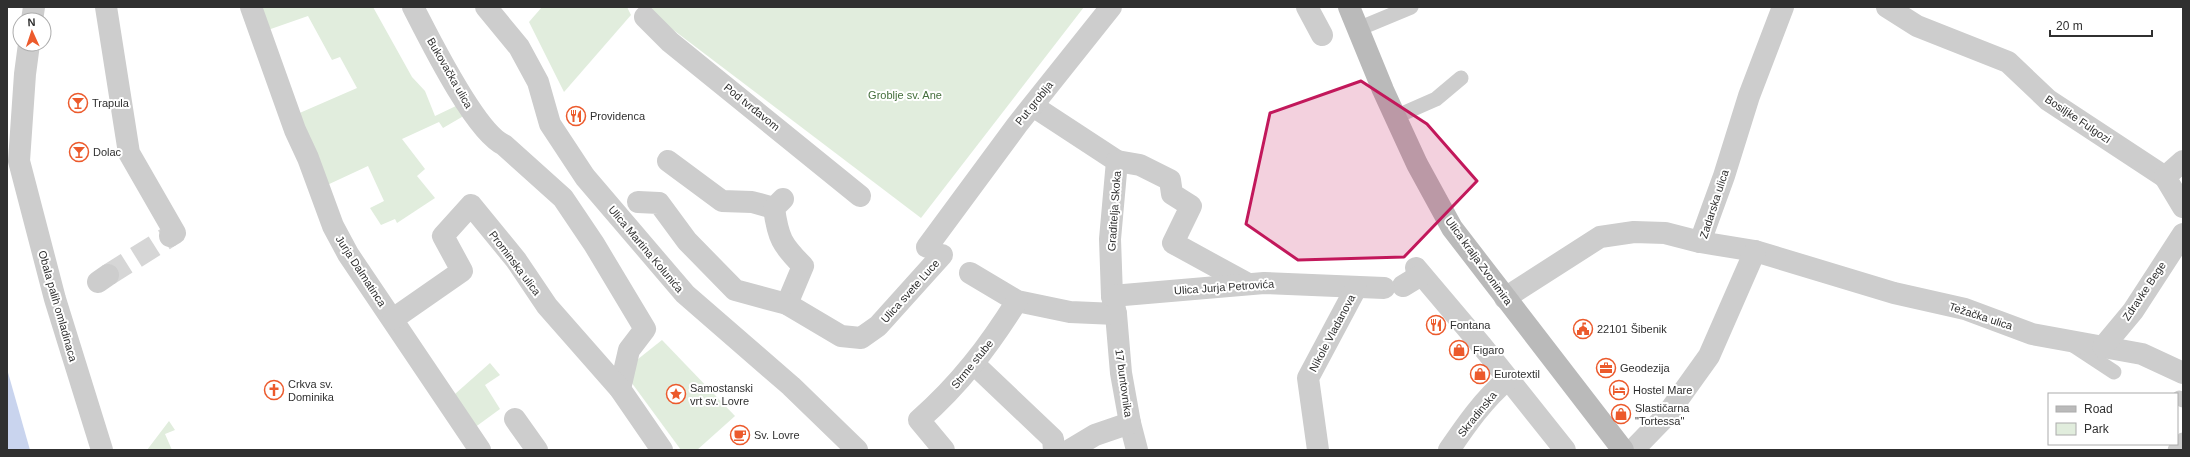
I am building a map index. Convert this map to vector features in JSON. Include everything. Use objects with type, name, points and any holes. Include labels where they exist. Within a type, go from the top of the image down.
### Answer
[{"type":"main road","name":"Ulica kralja Zvonimira","points":[[1349,7],[1395,117],[1417,164],[1452,228],[1623,450]]},
{"type":"street","points":[[106,7],[129,153],[175,233],[170,236]]},
{"type":"street","name":"Jurja Dalmatinca","points":[[251,7],[295,130],[308,158],[333,226],[348,254],[480,450]]},
{"type":"street","name":"Bukovačka ulica","points":[[413,7],[455,86],[472,112],[497,142],[509,150],[562,198],[594,244],[645,329],[629,350],[620,389]]},
{"type":"street","name":"Ulica Martina Kolunića","points":[[486,7],[519,47],[538,82],[550,124],[585,177],[685,294],[791,386],[858,450]]},
{"type":"street","name":"Put groblja","points":[[960,201],[1111,7]]},
{"type":"street","points":[[1307,7],[1322,35]]},
{"type":"street","name":"Zadarska ulica","points":[[1755,251],[1700,242],[1724,176],[1748,96],[1783,7]]},
{"type":"street","name":"Bosiljke Fulgozi","points":[[1887,7],[1917,26],[2008,62],[2048,100],[2165,177]]},
{"type":"street","name":"Pod tvrđavom","points":[[645,17],[670,42],[860,196]]},
{"type":"street","name":"Obala palih omladinaca","points":[[28,52],[13,157],[102,450]]},
{"type":"street","name":"Graditelja Skoka","points":[[1033,106],[1117,161],[1110,239],[1114,305]]},
{"type":"street","points":[[668,161],[722,201],[779,204],[777,232],[786,249],[803,266],[787,304]]},
{"type":"street","points":[[1117,161],[1140,165],[1170,180],[1172,194],[1191,206],[1173,243],[1248,284]]},
{"type":"street","points":[[2183,161],[2165,177],[2183,207]]},
{"type":"street","points":[[562,198],[585,177]]},
{"type":"street","name":"Ulica svete Luce","points":[[638,202],[659,203],[687,241],[735,290],[787,304],[841,336],[861,338],[878,326],[934,251],[960,201]]},
{"type":"street","name":"Prominska ulica","points":[[393,319],[462,271],[443,236],[471,205],[516,260],[547,306],[620,389],[662,450]]},
{"type":"street","points":[[1505,298],[1600,237],[1634,232],[1665,233],[1700,242]]},
{"type":"street","name":"Zdravke Bege","points":[[2103,347],[2133,311],[2183,234]]},
{"type":"street","points":[[1633,450],[1666,416],[1709,356],[1755,251]]},
{"type":"street","name":"Težačka ulica","points":[[1755,251],[1894,293],[1965,309],[2032,334],[2142,354],[2183,373]]},
{"type":"street","name":"Ulica Jurja Petrovića","points":[[970,273],[1017,301],[1070,312],[1248,284],[1264,283],[1356,288],[1406,279],[1482,346],[1507,380]]},
{"type":"street","name":"Nikole Vladanova","points":[[1318,450],[1308,378],[1356,288]]},
{"type":"street","name":"Strme stube","points":[[944,450],[919,420],[948,394],[974,364],[1017,301]]},
{"type":"street","name":"17 buntovnika","points":[[1114,305],[1121,373],[1130,423],[1137,450]]},
{"type":"street","points":[[974,364],[1053,439],[1054,450]]},
{"type":"street","points":[[1507,380],[1565,450]]},
{"type":"street","name":"Skradinska","points":[[1449,450],[1462,430],[1494,391],[1507,380]]},
{"type":"street","points":[[515,419],[537,450]]},
{"type":"street","points":[[1070,450],[1095,435],[1130,423]]},
{"type":"lane","points":[[1358,29],[1411,7]]},
{"type":"lane","points":[[1395,117],[1436,99],[1461,78]]},
{"type":"lane","points":[[2066,340],[2114,372]]},
{"type":"lane","points":[[2175,450],[2183,440]]},
{"type":"highlighted area","points":[[1361,81],[1427,124],[1477,181],[1404,257],[1298,260],[1246,224],[1270,113]]},
{"type":"green space","points":[[256,7],[373,7],[412,77],[425,91],[435,116],[458,105],[467,114],[443,128],[439,122],[402,139],[425,169],[417,176],[435,198],[397,223],[395,219],[381,225],[370,208],[384,201],[368,166],[325,186],[295,115],[357,88],[340,57],[332,60],[308,16],[265,31]]},
{"type":"green space","points":[[542,7],[627,7],[631,15],[564,92],[529,22]]},
{"type":"green space","name":"Groblje sv. Ane","points":[[648,7],[1084,7],[921,218],[651,13]]},
{"type":"green space","name":"Samostanski vrt sv. Lovre","points":[[662,340],[735,416],[697,450],[681,450],[623,371]]},
{"type":"green space","points":[[490,363],[500,375],[485,385],[500,409],[474,428],[455,394]]},
{"type":"green space","points":[[169,421],[175,430],[165,434],[172,450],[147,450]]},
{"type":"water","points":[[7,369],[30,450],[7,450]]},
{"type":"tunnel","points":[[108,275],[170,236]]},
{"type":"place","name":"Trapula","points":[[78,103]]},
{"type":"place","name":"Providenca","points":[[576,116]]},
{"type":"place","name":"Dolac","points":[[79,152]]},
{"type":"place","name":"Fontana","points":[[1436,325]]},
{"type":"place","name":"22101 Šibenik","points":[[1583,329]]},
{"type":"place","name":"Figaro","points":[[1459,350]]},
{"type":"place","name":"Geodezija","points":[[1606,368]]},
{"type":"place","name":"Eurotextil","points":[[1480,374]]},
{"type":"place","name":"Crkva sv. Dominika","points":[[274,390]]},
{"type":"place","name":"Hostel Mare","points":[[1619,390]]},
{"type":"place","name":"Samostanski vrt sv. Lovre","points":[[676,394]]},
{"type":"place","name":"Slastičarna \"Tortessa\"","points":[[1621,414]]},
{"type":"place","name":"Sv. Lovre","points":[[740,435]]}]
